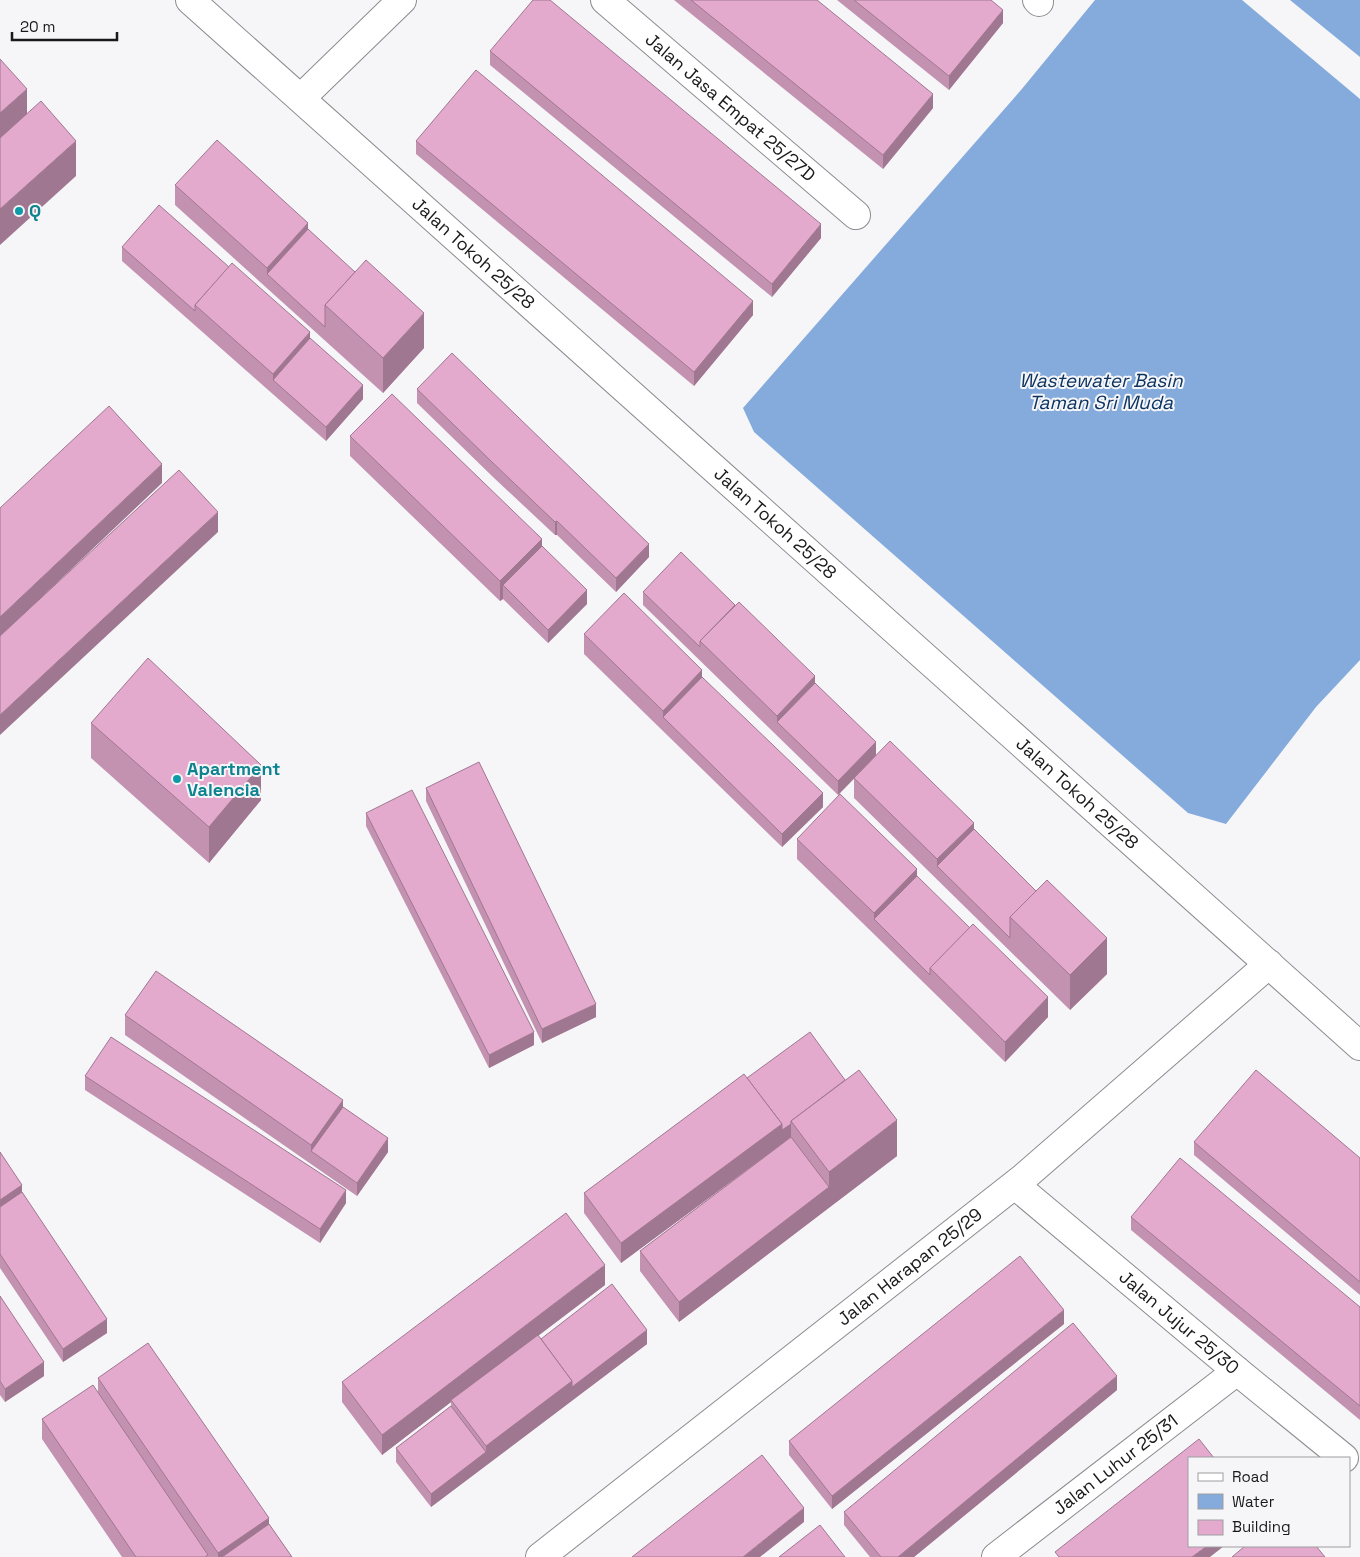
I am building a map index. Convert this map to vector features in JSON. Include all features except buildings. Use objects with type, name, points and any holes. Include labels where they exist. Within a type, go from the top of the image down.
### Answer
[{"type":"street","name":"Jalan Tokoh 25/28","points":[[190,0],[1360,1046]]},
{"type":"street","points":[[301,98],[402,0]]},
{"type":"street","name":"Jalan Jasa Empat 25/27D","points":[[605,0],[856,215]]},
{"type":"street","name":"Jalan Harapan 25/29","points":[[540,1557],[1015,1185],[1269,964]]},
{"type":"street","name":"Jalan Jujur 25/30","points":[[1015,1185],[1236,1371],[1343,1457]]},
{"type":"street","name":"Jalan Luhur 25/31","points":[[996,1557],[1236,1371]]},
{"type":"street","points":[[1350,1463],[1360,1472]]},
{"type":"water","name":"Wastewater Basin Taman Sri Muda","points":[[1095,0],[1242,0],[1360,99],[1360,660],[1316,707],[1226,824],[1188,813],[754,432],[743,408],[1021,90]]},
{"type":"water","points":[[1290,0],[1360,0],[1360,57]]},
{"type":"place","name":"Q","points":[[19,211]]},
{"type":"place","name":"Apartment Valencia","points":[[177,779]]}]
